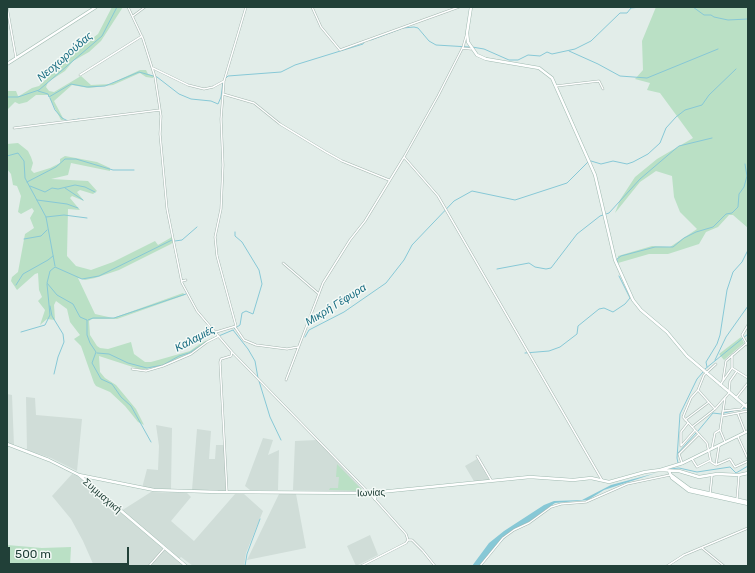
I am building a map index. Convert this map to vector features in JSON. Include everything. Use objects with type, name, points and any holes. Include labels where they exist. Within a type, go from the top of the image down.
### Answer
[{"type":"street","points":[[7,7],[16,58]]},
{"type":"street","points":[[7,64],[96,7]]},
{"type":"street","points":[[128,7],[142,36],[153,68],[160,110],[160,134],[167,209],[182,282],[197,311],[232,352],[370,493],[399,525],[408,540],[412,540],[435,566]]},
{"type":"street","points":[[132,16],[145,7]]},
{"type":"street","points":[[246,7],[224,81],[221,120],[221,209],[215,236],[215,244],[236,326],[235,327],[244,340],[256,345],[287,349],[298,347]]},
{"type":"street","points":[[312,7],[321,27],[340,50],[458,7]]},
{"type":"street","points":[[286,380],[319,294],[330,271],[365,221],[404,156],[438,96],[462,48],[467,33],[471,7]]},
{"type":"street","points":[[467,33],[468,42],[471,49],[477,55],[486,59],[540,68],[548,73],[556,86],[595,175],[615,260],[627,289],[639,307],[667,332],[682,351],[748,410],[738,414],[722,416]]},
{"type":"street","points":[[80,75],[142,36]]},
{"type":"street","points":[[462,48],[471,49]]},
{"type":"street","points":[[153,68],[188,85],[204,89],[213,87],[224,81]]},
{"type":"street","points":[[556,86],[599,81],[603,89]]},
{"type":"street","points":[[223,94],[254,103],[280,124],[326,152],[389,180]]},
{"type":"street","points":[[14,128],[160,110]]},
{"type":"street","points":[[404,156],[438,196],[603,482]]},
{"type":"street","points":[[283,263],[319,294]]},
{"type":"street","points":[[182,282],[186,280]]},
{"type":"street","points":[[748,325],[742,334],[748,346]]},
{"type":"street","points":[[216,332],[235,327]]},
{"type":"street","points":[[132,369],[146,371],[162,366],[191,354],[207,342],[219,336]]},
{"type":"street","points":[[723,380],[726,361],[746,342]]},
{"type":"street","points":[[227,492],[220,362],[221,359],[231,356],[232,352]]},
{"type":"street","points":[[720,385],[732,368],[732,355]]},
{"type":"street","points":[[716,364],[706,373],[698,390],[692,396],[683,417],[708,443],[711,460],[716,466]]},
{"type":"street","points":[[732,368],[748,378]]},
{"type":"street","points":[[692,427],[715,409],[725,398],[729,393],[730,381],[737,371]]},
{"type":"street","points":[[725,378],[730,381]]},
{"type":"street","points":[[735,399],[748,382]]},
{"type":"street","points":[[698,390],[715,409]]},
{"type":"street","points":[[725,398],[720,430],[725,442]]},
{"type":"street","points":[[685,420],[709,402]]},
{"type":"street","points":[[723,411],[741,409],[748,403]]},
{"type":"street","points":[[660,470],[682,464],[737,435],[746,432],[738,414]]},
{"type":"street","points":[[688,423],[681,432],[680,446],[696,430]]},
{"type":"street","points":[[712,448],[715,433],[720,430]]},
{"type":"street","points":[[682,464],[679,454],[699,434]]},
{"type":"street","points":[[716,466],[730,459],[735,467],[748,460],[737,435]]},
{"type":"street","name":"Συμμαχική","points":[[7,444],[48,460],[84,478],[164,549],[186,566]]},
{"type":"street","points":[[716,466],[719,445]]},
{"type":"street","points":[[477,456],[492,482]]},
{"type":"street","points":[[692,459],[697,467],[711,460]]},
{"type":"street","points":[[660,470],[669,473],[690,489],[748,503]]},
{"type":"street","name":"Ιωνίας","points":[[84,478],[154,490],[376,493],[541,477],[574,480],[591,478],[603,482],[611,482],[641,473],[660,470]]},
{"type":"street","points":[[480,566],[503,538],[514,530],[529,524],[551,507],[561,504],[586,502],[627,484],[669,473],[682,472],[699,477],[713,475],[739,475],[748,473]]},
{"type":"street","points":[[669,473],[673,479],[689,491],[748,503]]},
{"type":"street","points":[[710,494],[713,475]]},
{"type":"street","points":[[737,500],[739,475]]},
{"type":"street","points":[[375,499],[376,493]]},
{"type":"street","points":[[667,566],[684,555],[748,528]]},
{"type":"street","points":[[361,566],[402,545],[408,540]]},
{"type":"street","points":[[702,548],[724,566]]},
{"type":"street","points":[[150,566],[164,549]]},
{"type":"shaded area","points":[[7,394],[12,395],[14,446],[7,443]]},
{"type":"shaded area","points":[[26,397],[35,398],[36,415],[82,419],[77,471],[51,458],[27,450]]},
{"type":"shaded area","points":[[156,425],[172,428],[171,489],[142,488],[147,469],[158,470],[159,446]]},
{"type":"shaded area","points":[[197,429],[211,431],[209,459],[215,459],[216,445],[224,445],[226,491],[192,490]]},
{"type":"shaded area","points":[[263,438],[273,440],[268,455],[279,450],[278,490],[250,490],[245,486]]},
{"type":"shaded area","points":[[317,440],[365,492],[293,490],[295,441]]},
{"type":"shaded area","points":[[477,459],[490,481],[475,483],[465,466]]},
{"type":"shaded area","points":[[72,474],[78,476],[184,566],[94,566],[71,519],[52,496]]},
{"type":"shaded area","points":[[151,492],[187,493],[191,497],[171,521],[194,541],[235,494],[244,494],[263,511],[246,553],[244,566],[193,566],[181,557],[179,559],[169,549],[121,511]]},
{"type":"shaded area","points":[[279,494],[296,494],[306,548],[247,560]]},
{"type":"shaded area","points":[[370,535],[378,555],[356,566],[347,546]]},
{"type":"green space","points":[[112,7],[123,7],[101,41],[89,52],[73,61],[65,71],[48,82],[46,87],[49,91],[54,92],[81,76],[91,85],[110,84],[140,70],[146,70],[148,74],[153,76],[153,78],[146,77],[140,73],[113,85],[89,88],[72,85],[54,101],[64,120],[61,120],[48,95],[36,95],[27,102],[19,104],[15,102],[7,110],[7,91],[16,91],[19,96],[32,88],[39,86],[57,69],[54,68],[98,34]]},
{"type":"green space","points":[[656,7],[748,7],[748,228],[733,215],[729,215],[718,227],[706,232],[699,244],[668,254],[649,254],[618,263],[618,256],[652,246],[670,247],[697,229],[680,212],[674,197],[672,176],[656,171],[640,182],[615,213],[620,200],[635,177],[657,159],[693,138],[660,93],[647,90],[650,83],[635,79],[643,70],[642,41]]},
{"type":"green space","points":[[18,143],[28,151],[33,163],[31,170],[34,173],[60,163],[60,159],[65,156],[97,162],[110,168],[110,171],[71,163],[68,175],[51,179],[88,181],[97,191],[93,194],[80,190],[77,192],[84,201],[72,196],[70,198],[80,210],[68,209],[67,256],[76,266],[91,270],[113,262],[155,241],[158,245],[172,237],[173,242],[171,244],[119,270],[85,280],[78,278],[95,314],[113,318],[183,293],[185,295],[117,319],[92,319],[89,321],[90,335],[97,346],[108,349],[131,342],[134,354],[145,362],[151,362],[190,351],[201,343],[217,336],[190,353],[163,365],[146,369],[139,369],[99,356],[100,372],[105,378],[116,385],[136,409],[144,425],[138,422],[125,406],[110,392],[96,386],[94,383],[81,346],[74,339],[80,335],[70,322],[67,309],[56,301],[54,305],[55,320],[47,319],[40,325],[45,310],[38,301],[42,297],[39,290],[38,273],[17,290],[11,281],[12,277],[18,272],[25,234],[34,228],[30,218],[34,211],[32,208],[21,214],[18,212],[21,196],[17,186],[13,185],[11,174],[7,169],[7,144]]},
{"type":"green space","points":[[741,337],[744,343],[724,360],[719,354]]},
{"type":"green space","points":[[337,464],[363,491],[329,490],[330,488],[338,488],[339,477],[336,477]]},
{"type":"green space","points":[[7,545],[42,548],[71,547],[70,566],[7,566]]},
{"type":"water","points":[[656,473],[604,490],[588,500],[555,503],[525,525],[511,531],[479,566],[472,566],[489,543],[504,531],[544,505],[554,501],[582,500],[611,485]]},
{"type":"waterway","name":"Νεοχωρούδας","points":[[7,97],[18,97],[39,90],[102,36],[117,7]]},
{"type":"waterway","points":[[472,47],[484,49],[509,60],[518,60],[528,55],[540,56],[547,52],[552,54],[575,49],[591,41],[620,13],[627,13],[631,8],[641,7]]},
{"type":"waterway","points":[[693,7],[704,15],[711,15],[728,20],[748,19]]},
{"type":"waterway","points":[[371,40],[403,28],[414,27],[418,28],[429,41],[436,45],[469,47]]},
{"type":"waterway","points":[[225,79],[228,76],[281,72],[295,65],[363,44],[364,42]]},
{"type":"waterway","points":[[569,51],[620,76],[647,78],[718,49]]},
{"type":"waterway","points":[[591,161],[601,164],[613,161],[627,164],[648,154],[660,143],[666,128],[676,117],[685,110],[702,105],[709,95],[736,69]]},
{"type":"waterway","points":[[38,91],[48,94],[49,97],[71,84],[87,87],[105,86],[139,72],[157,77],[179,94],[191,99],[211,101],[218,104],[221,97],[223,82]]},
{"type":"waterway","points":[[50,98],[55,110],[62,118],[68,121]]},
{"type":"waterway","points":[[73,120],[79,119]]},
{"type":"waterway","points":[[497,269],[529,263],[535,267],[546,269],[551,268],[577,234],[600,216],[609,213],[640,179],[674,150],[679,146],[712,138]]},
{"type":"waterway","name":"Καλαμιές","points":[[7,156],[18,153],[24,161],[25,178],[46,217],[55,266]]},
{"type":"waterway","points":[[27,182],[56,167],[65,159],[76,159],[113,170],[134,170]]},
{"type":"waterway","name":"Μικρή Γέφυρα","points":[[305,337],[309,330],[344,312],[386,283],[404,260],[412,245],[454,201],[472,191],[515,200],[567,183],[588,162]]},
{"type":"waterway","points":[[618,265],[617,259],[621,256],[655,247],[673,247],[684,238],[696,232],[713,227],[726,214],[732,213],[738,207],[739,194],[744,187],[747,176],[745,164]]},
{"type":"waterway","points":[[30,186],[45,192],[52,188],[58,189],[75,185],[85,187],[95,192]]},
{"type":"waterway","points":[[65,188],[83,200]]},
{"type":"waterway","points":[[37,200],[67,204],[78,208]]},
{"type":"waterway","points":[[46,217],[64,215],[87,218]]},
{"type":"waterway","name":"Καλαμιές","points":[[175,241],[182,240],[197,227]]},
{"type":"waterway","points":[[24,239],[41,236],[47,230]]},
{"type":"waterway","points":[[234,329],[240,325],[242,313],[246,311],[253,314],[262,284],[259,270],[242,242],[235,236],[235,232]]},
{"type":"waterway","name":"Καλαμιές","points":[[151,442],[131,406],[121,397],[112,384],[101,379],[92,363],[96,352],[87,335],[87,320],[80,317],[73,304],[57,295],[47,283],[50,271],[55,267],[82,279],[99,276],[172,240]]},
{"type":"waterway","points":[[707,367],[706,362],[717,344],[720,335],[727,290],[733,272],[742,262],[748,250]]},
{"type":"waterway","points":[[16,285],[23,274],[53,256]]},
{"type":"waterway","points":[[525,353],[549,351],[560,347],[577,334],[578,326],[599,309],[604,308],[613,312],[625,304],[630,298],[619,276]]},
{"type":"waterway","points":[[21,332],[45,325],[50,315],[47,284]]},
{"type":"waterway","points":[[88,320],[93,318],[114,318],[186,294]]},
{"type":"waterway","points":[[50,306],[52,316],[63,334],[64,342],[58,357],[54,374]]},
{"type":"waterway","points":[[715,360],[726,337],[748,306]]},
{"type":"waterway","name":"Καλαμιές","points":[[214,338],[233,330],[248,349],[255,361],[258,378]]},
{"type":"waterway","points":[[705,369],[748,334]]},
{"type":"waterway","name":"Καλαμιές","points":[[97,353],[109,354],[128,363],[147,368],[163,365],[179,356],[189,353],[206,342]]},
{"type":"waterway","points":[[678,463],[677,458],[680,414],[697,379],[703,372]]},
{"type":"waterway","name":"Καλαμιές","points":[[259,381],[270,417],[281,440]]},
{"type":"waterway","points":[[724,413],[745,408]]},
{"type":"waterway","points":[[698,431],[713,413],[721,414]]},
{"type":"waterway","points":[[678,453],[696,433]]},
{"type":"waterway","points":[[670,469],[679,468],[697,472],[730,467],[736,473],[748,466]]},
{"type":"waterway","points":[[245,566],[247,554],[260,519]]}]
